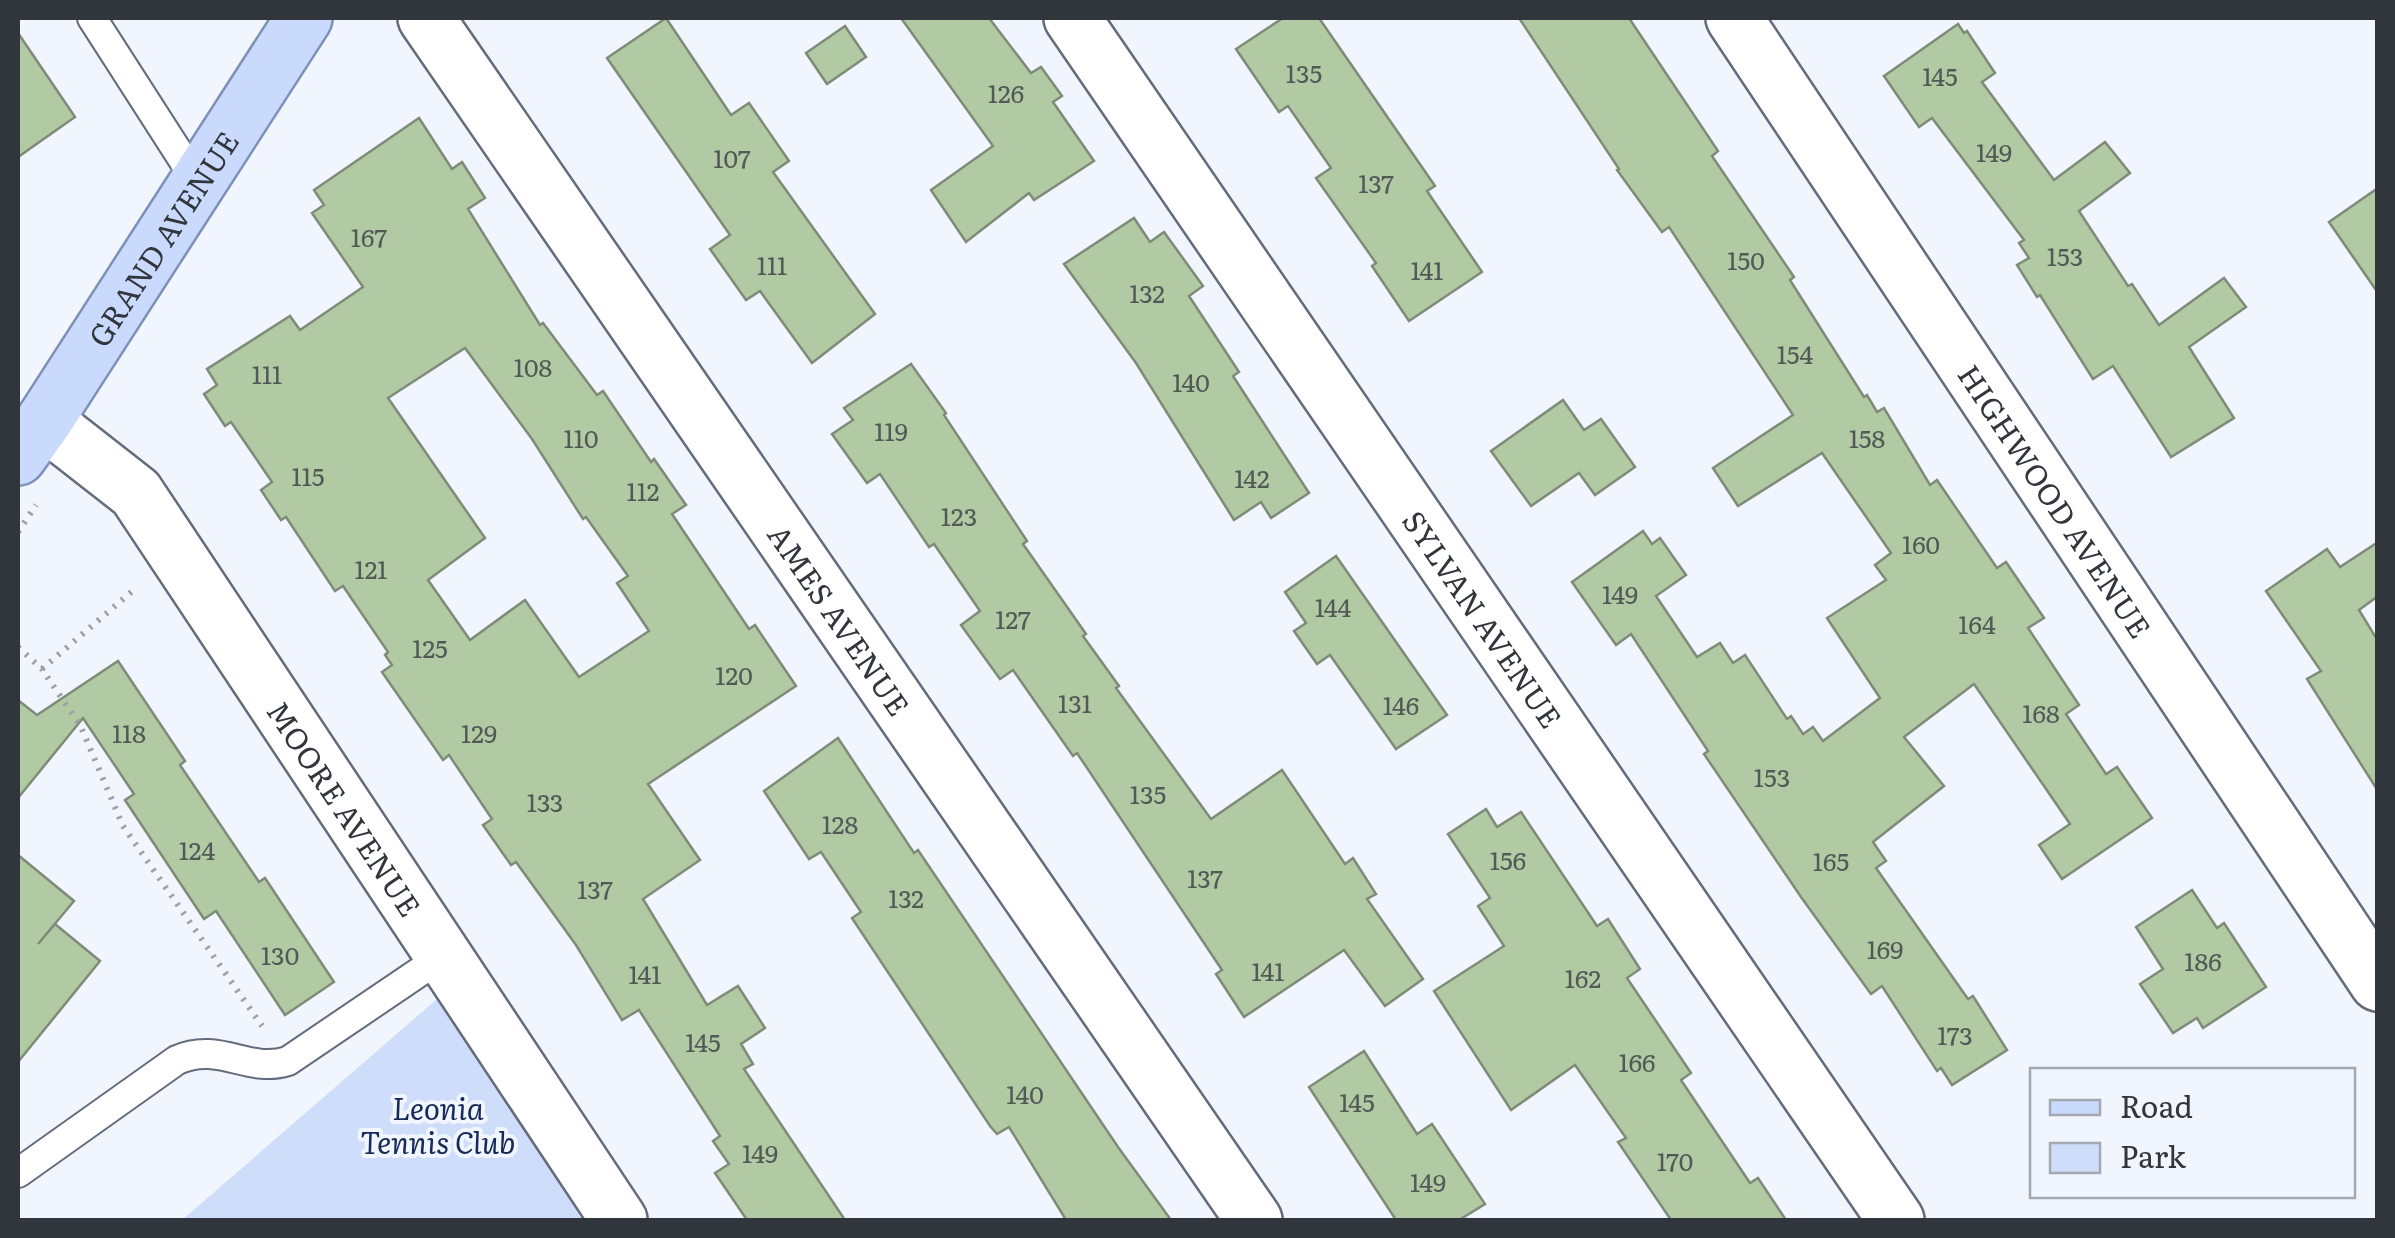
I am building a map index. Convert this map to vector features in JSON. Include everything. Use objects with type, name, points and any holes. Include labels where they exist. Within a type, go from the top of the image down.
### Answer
[{"type":"main road","name":"GRAND AVENUE","points":[[26,425],[198,183],[304,18]]},
{"type":"street","name":"AMES AVENUE","points":[[426,18],[1254,1220]]},
{"type":"street","name":"SYLVAN AVENUE","points":[[1072,18],[1896,1220]]},
{"type":"street","name":"HIGHWOOD AVENUE","points":[[1734,18],[2378,983]]},
{"type":"street","name":"MOORE AVENUE","points":[[26,425],[136,493],[619,1220]]},
{"type":"lane","points":[[92,18],[198,183]]},
{"type":"lane","points":[[18,1174],[177,1060],[214,1052],[262,1064],[288,1061],[443,956]]},
{"type":"path","points":[[42,669],[175,554]]},
{"type":"path","points":[[18,647],[42,669],[81,726],[123,826],[288,1061]]},
{"type":"green space","name":"Leonia Tennis Club","points":[[459,980],[619,1220],[182,1220]]},
{"type":"building","points":[[666,18],[731,115],[749,103],[789,161],[773,172],[875,314],[812,363],[760,291],[746,300],[710,249],[730,235],[607,58]]},
{"type":"building","points":[[901,18],[989,18],[1031,73],[1041,67],[1062,96],[1053,102],[1094,161],[1034,200],[1029,193],[966,242],[931,190],[993,146]]},
{"type":"building","points":[[1283,18],[1319,18],[1435,186],[1427,191],[1482,272],[1409,321],[1372,266],[1376,263],[1316,178],[1331,168],[1288,106],[1279,112],[1236,49]]},
{"type":"building","points":[[1519,18],[1629,18],[1718,151],[1712,156],[1794,277],[1790,280],[1864,397],[1867,395],[1877,412],[1884,408],[1930,485],[1937,480],[1997,568],[2006,562],[2044,618],[2028,628],[2079,705],[2066,714],[2106,774],[2117,767],[2152,818],[2062,879],[2039,845],[2070,824],[1974,684],[1904,737],[1944,786],[1873,842],[1886,861],[1876,868],[1968,999],[1973,996],[2007,1050],[1952,1085],[1941,1068],[1937,1071],[1882,986],[1871,994],[1801,897],[1704,754],[1708,751],[1631,634],[1616,645],[1572,582],[1643,531],[1652,544],[1660,538],[1686,575],[1656,596],[1697,657],[1720,643],[1733,663],[1745,655],[1787,719],[1791,716],[1803,734],[1813,727],[1823,741],[1880,698],[1827,618],[1886,580],[1875,565],[1891,553],[1822,453],[1738,506],[1713,468],[1793,415],[1669,227],[1662,232],[1617,170]]},
{"type":"building","points":[[1958,24],[1995,73],[1982,82],[2054,180],[2105,142],[2130,173],[2079,211],[2159,325],[2224,278],[2246,307],[2189,347],[2234,418],[2171,457],[2113,366],[2093,379],[2017,265],[2029,258],[2019,243],[2024,240],[1932,118],[1919,127],[1884,76]]},
{"type":"building","points":[[845,26],[866,57],[827,84],[806,53]]},
{"type":"building","points":[[18,33],[75,117],[18,157]]},
{"type":"building","points":[[419,118],[452,169],[462,162],[485,198],[468,209],[540,325],[543,323],[597,395],[603,391],[651,462],[654,459],[686,505],[672,514],[749,629],[755,625],[796,686],[648,784],[700,860],[643,899],[707,1005],[738,986],[765,1028],[741,1044],[753,1064],[744,1069],[845,1220],[747,1220],[715,1173],[729,1164],[713,1141],[720,1136],[639,1010],[622,1020],[576,945],[516,862],[511,865],[483,825],[492,819],[449,755],[443,760],[382,672],[392,665],[385,655],[388,652],[343,586],[335,591],[286,517],[281,520],[261,490],[272,482],[231,422],[225,426],[204,394],[217,385],[207,369],[290,316],[300,330],[363,287],[312,213],[324,205],[314,190]],"holes":[[[465,348],[532,439],[583,519],[586,517],[628,576],[617,583],[649,631],[579,677],[525,600],[470,640],[428,580],[485,538],[388,398]]]},
{"type":"building","points":[[2378,188],[2378,293],[2329,222]]},
{"type":"building","points":[[1134,218],[1150,242],[1164,232],[1203,286],[1189,296],[1239,372],[1233,376],[1309,493],[1271,518],[1261,502],[1234,520],[1136,363],[1064,264]]},
{"type":"building","points":[[911,364],[1027,541],[1023,544],[1119,686],[1116,688],[1211,819],[1282,770],[1345,864],[1353,858],[1376,894],[1367,899],[1423,979],[1385,1006],[1344,950],[1244,1017],[1216,974],[1222,970],[1077,753],[1073,756],[1013,670],[1000,679],[961,625],[980,611],[934,544],[929,547],[880,474],[867,483],[832,434],[853,420],[844,408]]},
{"type":"building","points":[[1563,400],[1584,430],[1601,419],[1635,467],[1595,495],[1579,473],[1531,506],[1491,451]]},
{"type":"building","points":[[2378,542],[2378,596],[2359,610],[2378,641],[2378,791],[2307,679],[2321,671],[2266,591],[2327,549],[2340,567]]},
{"type":"building","points":[[1336,556],[1447,715],[1396,749],[1330,655],[1317,664],[1294,631],[1306,623],[1285,592]]},
{"type":"building","points":[[118,661],[185,761],[180,765],[259,882],[265,878],[334,982],[285,1015],[216,911],[204,919],[125,800],[134,794],[83,718],[18,798],[18,700],[37,715]]},
{"type":"building","points":[[838,738],[1171,1220],[1066,1220],[1009,1127],[997,1134],[990,1126],[852,918],[861,912],[821,852],[809,859],[764,791]]},
{"type":"building","points":[[1486,809],[1497,827],[1521,812],[1597,926],[1608,919],[1640,969],[1627,978],[1691,1073],[1681,1080],[1750,1183],[1758,1178],[1786,1220],[1671,1220],[1618,1142],[1626,1138],[1575,1065],[1511,1110],[1434,991],[1504,946],[1478,906],[1490,898],[1448,834]]},
{"type":"building","points":[[18,855],[74,901],[38,944],[55,924],[100,961],[18,1062]]},
{"type":"building","points":[[2192,890],[2217,928],[2224,923],[2266,987],[2203,1028],[2197,1018],[2173,1033],[2140,984],[2163,969],[2136,927]]},
{"type":"building","points":[[1364,1051],[1417,1134],[1432,1124],[1485,1204],[1459,1220],[1396,1220],[1309,1087]]}]
